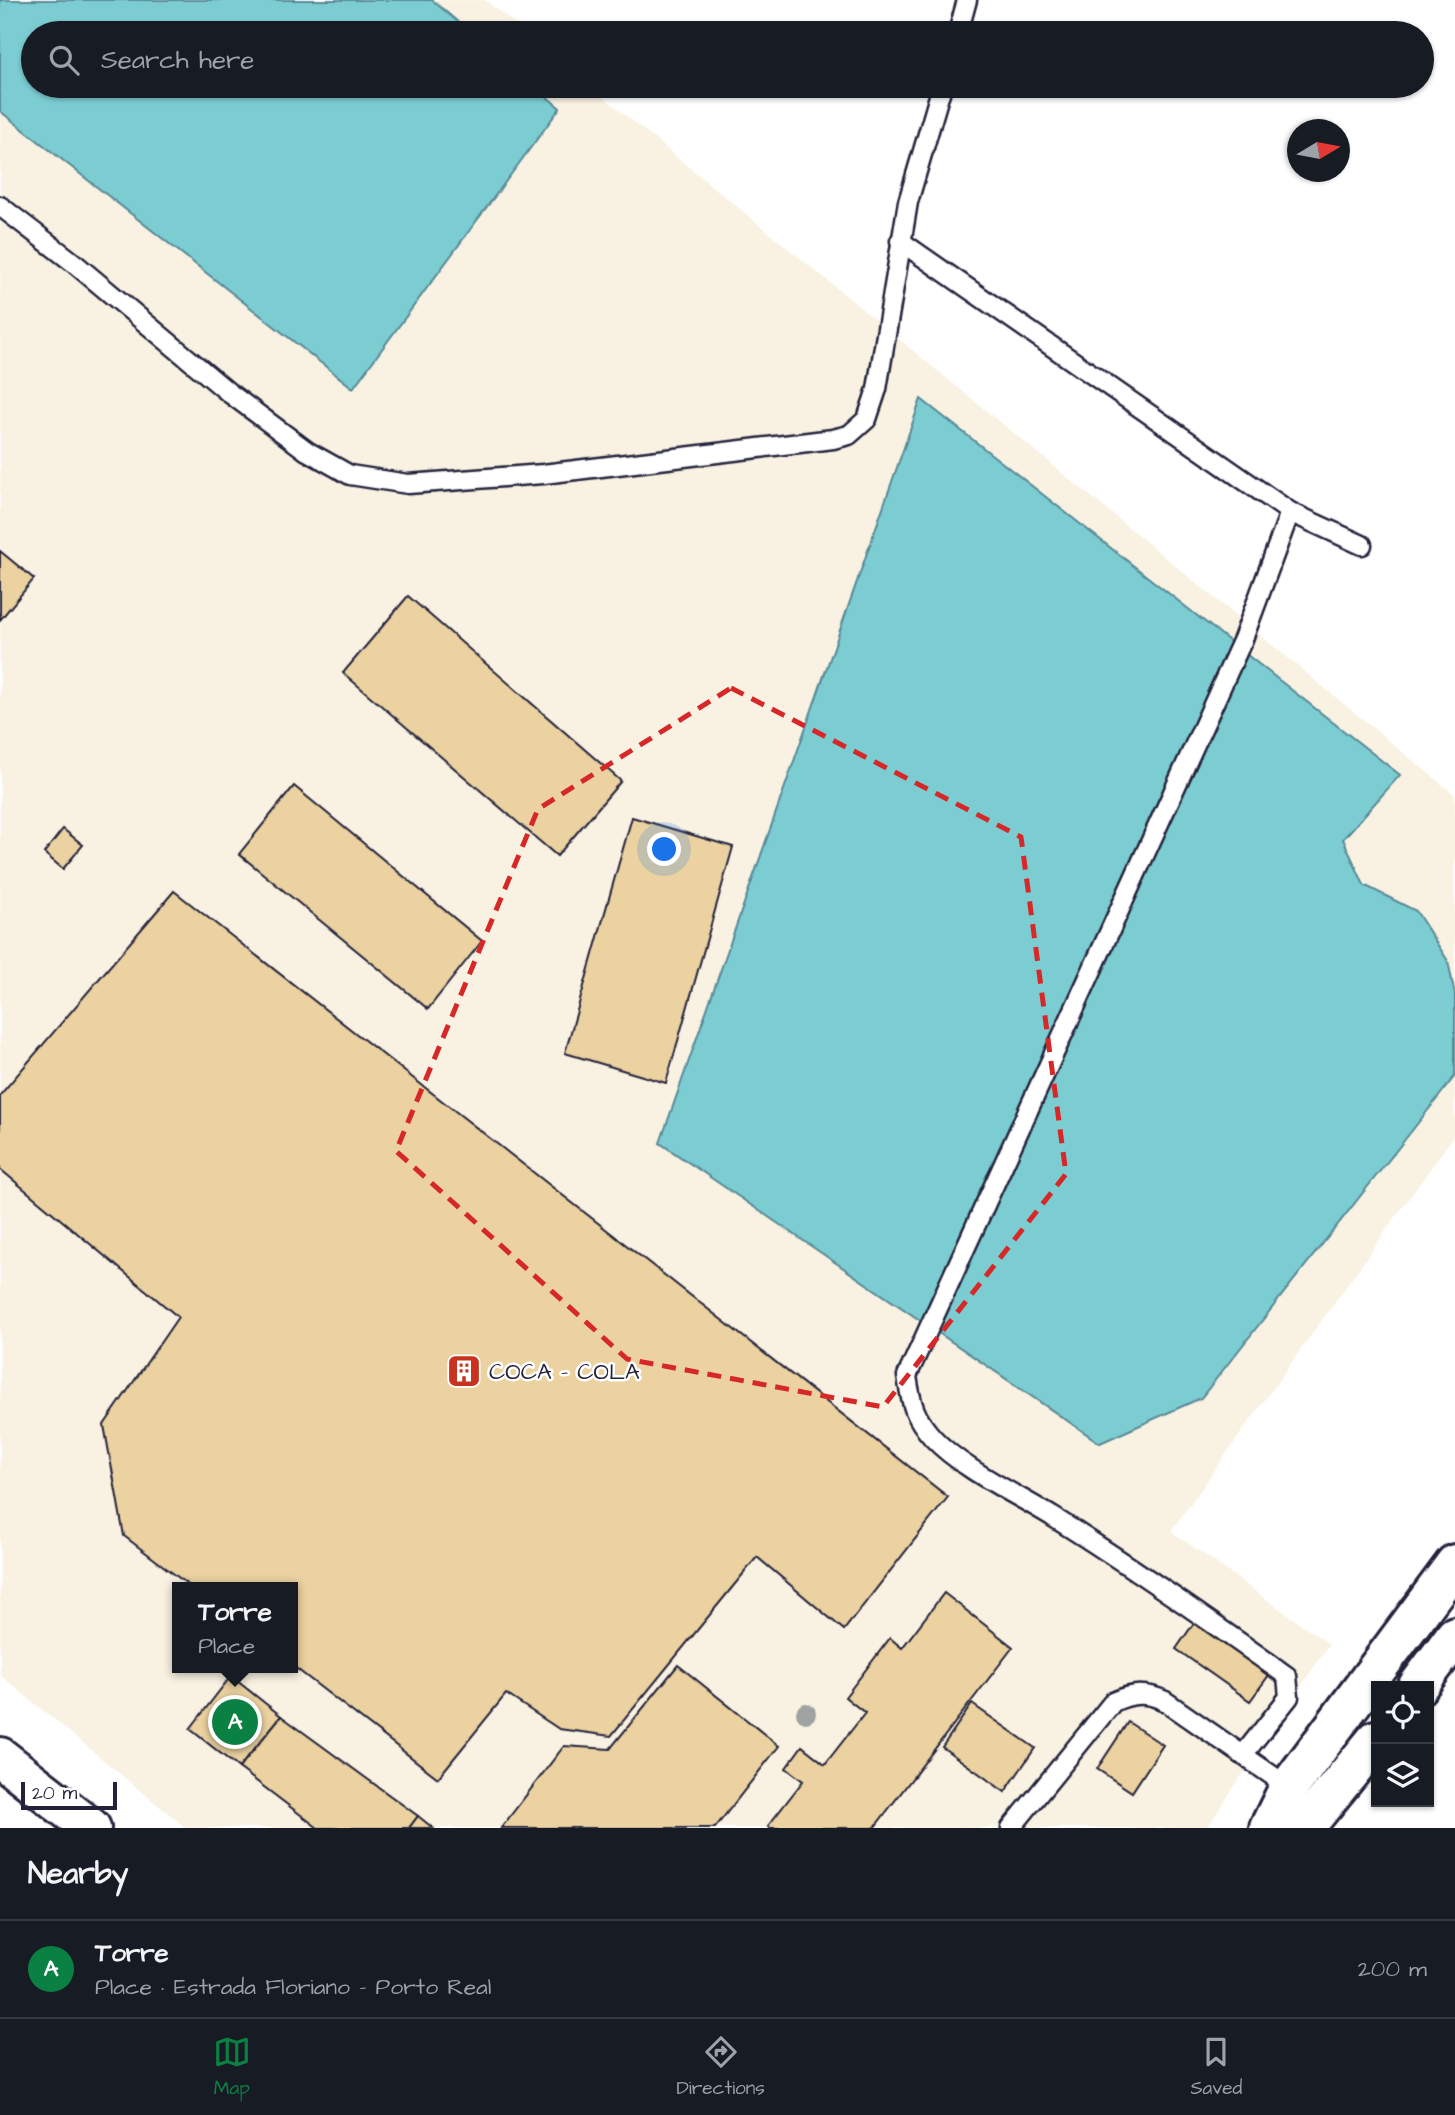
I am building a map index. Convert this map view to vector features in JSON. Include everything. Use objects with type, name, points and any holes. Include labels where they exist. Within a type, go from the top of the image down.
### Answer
[{"type":"main road","points":[[1269,1828],[1289,1787],[1387,1678],[1455,1564]]},
{"type":"main road","points":[[1423,1681],[1455,1636]]},
{"type":"main road","points":[[1313,1819],[1373,1744]]},
{"type":"main road","points":[[0,1756],[91,1828]]},
{"type":"lane","points":[[961,21],[967,0]]},
{"type":"lane","points":[[0,206],[74,263],[228,392],[307,451],[350,475],[408,484],[543,474],[849,435],[867,419],[877,389],[908,202],[938,98]]},
{"type":"lane","points":[[900,241],[1290,512],[1362,545]]},
{"type":"lane","points":[[1243,1755],[1289,1697],[1287,1676],[1191,1607],[1054,1517],[973,1469],[935,1440],[920,1423],[912,1407],[907,1376],[1243,639],[1290,512]]},
{"type":"lane","points":[[1011,1828],[1113,1702],[1126,1696],[1152,1695],[1165,1701],[1289,1787],[1313,1819]]},
{"type":"highlighted area","points":[[731,688],[1021,837],[1066,1174],[883,1407],[627,1359],[396,1151],[538,809]]},
{"type":"shaded area","points":[[0,0],[485,0],[511,21],[21,21],[21,98],[605,98],[1455,795],[1455,1134],[1171,1531],[1329,1644],[1207,1828],[186,1828],[0,1675]]},
{"type":"water","points":[[0,0],[432,0],[457,21],[21,21],[21,98],[548,98],[560,108],[353,388],[0,111]]},
{"type":"water","points":[[921,399],[1400,775],[1343,839],[1364,885],[1416,911],[1448,961],[1455,995],[1455,1076],[1201,1398],[1100,1443],[660,1143]]},
{"type":"building","points":[[0,551],[34,579],[0,620]]},
{"type":"building","points":[[408,596],[621,781],[557,856],[343,673]]},
{"type":"building","points":[[294,786],[482,941],[428,1009],[239,854]]},
{"type":"building","points":[[632,817],[733,847],[666,1083],[565,1053]]},
{"type":"building","points":[[63,829],[83,845],[63,869],[44,853]]},
{"type":"building","name":"COCA - COLA","points":[[174,891],[948,1497],[844,1630],[757,1557],[611,1736],[559,1729],[506,1694],[438,1778],[298,1670],[298,1582],[184,1582],[124,1536],[104,1425],[178,1317],[0,1169],[0,1095]]},
{"type":"building","points":[[944,1593],[1013,1647],[874,1828],[770,1828],[768,1826],[803,1781],[786,1768],[802,1746],[825,1764],[865,1713],[845,1697],[890,1638],[902,1648]]},
{"type":"building","points":[[1194,1623],[1269,1675],[1250,1701],[1176,1649]]},
{"type":"building","points":[[678,1665],[779,1746],[715,1828],[501,1828],[564,1746],[610,1749]]},
{"type":"building","points":[[231,1676],[281,1716],[239,1768],[190,1729]]},
{"type":"building","points":[[972,1704],[1035,1748],[1005,1792],[942,1747]]},
{"type":"building","points":[[281,1716],[418,1816],[409,1828],[318,1828],[239,1768]]},
{"type":"building","points":[[1128,1722],[1163,1745],[1132,1792],[1097,1769]]},
{"type":"building","points":[[418,1816],[433,1828],[409,1828]]},
{"type":"place","name":"COCA - COLA","points":[[464,1371]]},
{"type":"place","name":"Torre","points":[[235,1722]]}]
